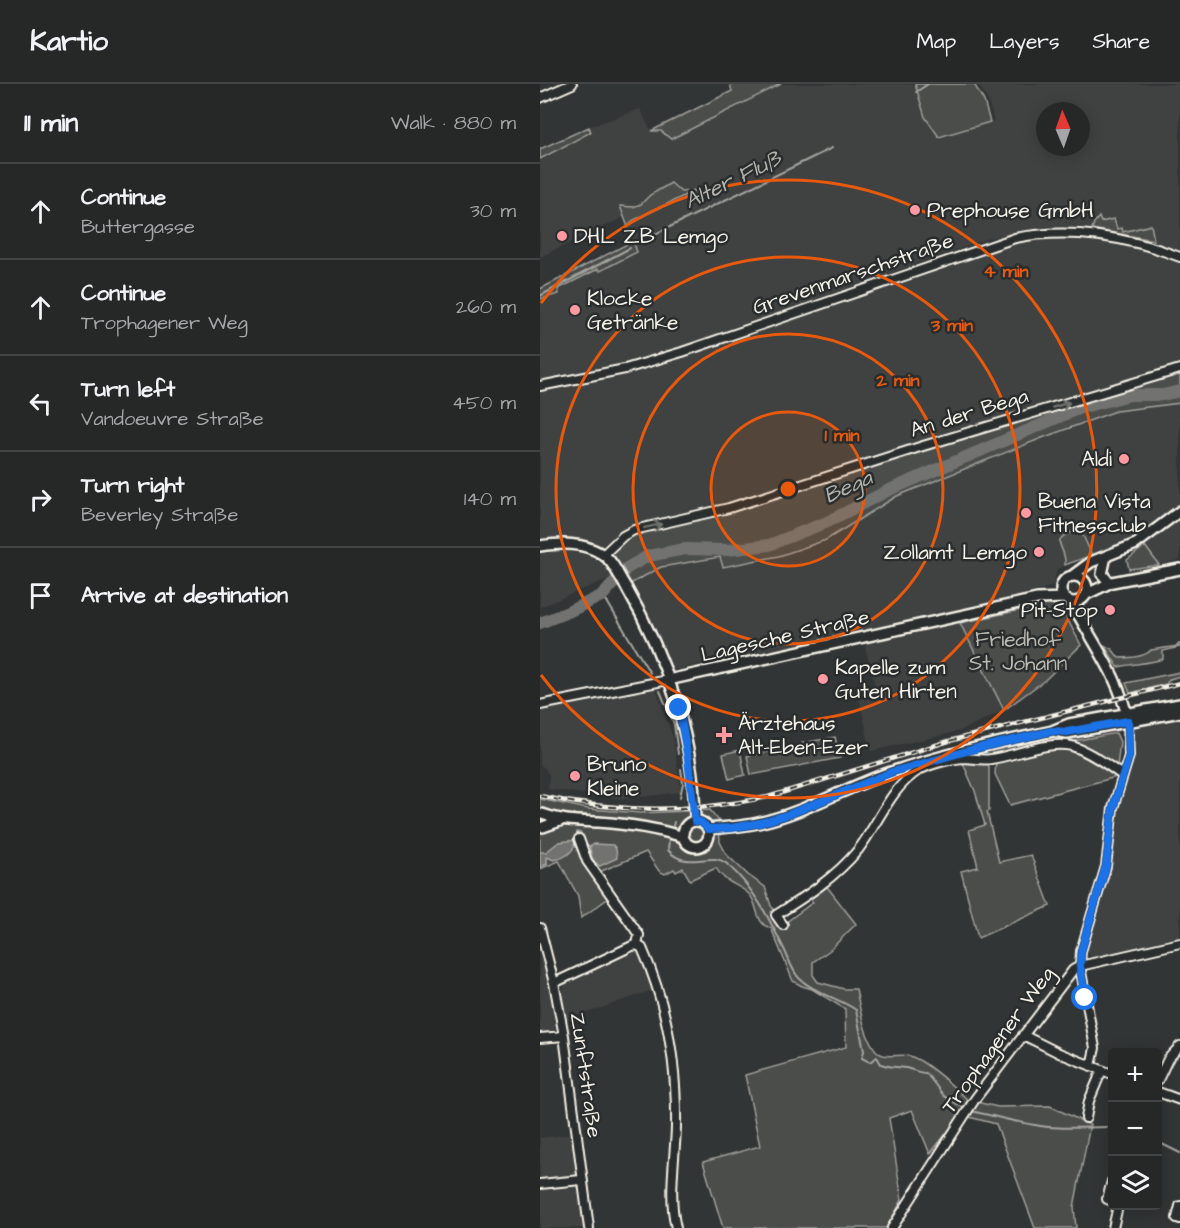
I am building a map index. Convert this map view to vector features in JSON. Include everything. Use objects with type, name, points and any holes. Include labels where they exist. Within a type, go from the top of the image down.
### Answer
[{"type":"street","points":[[540,98],[572,84]]},
{"type":"street","name":"Grevenmarschstraße","points":[[540,386],[626,369],[682,352],[1022,236],[1087,234],[1139,243],[1180,257]]},
{"type":"street","name":"An der Bega","points":[[603,554],[622,536],[634,530],[729,508],[923,446],[1180,369]]},
{"type":"street","points":[[1110,582],[1085,597],[1068,600],[1061,587],[1065,580],[1096,560],[1136,544],[1180,511]]},
{"type":"street","points":[[540,546],[568,544],[583,546],[603,554],[614,567],[631,596],[648,627],[682,719],[695,821]]},
{"type":"street","points":[[1106,556],[1102,574],[1110,582]]},
{"type":"street","points":[[1085,597],[1088,571],[1096,560]]},
{"type":"street","points":[[1072,576],[1079,577],[1085,582],[1110,582],[1180,569]]},
{"type":"street","name":"Lagesche Straße","points":[[1036,600],[1061,587]]},
{"type":"street","name":"Trophagener Weg","points":[[1085,597],[1085,625]]},
{"type":"street","name":"Lagesche Straße","points":[[540,705],[668,680],[1036,600],[1068,600]]},
{"type":"street","name":"Trophagener Weg","points":[[892,1228],[904,1206],[975,1099],[1072,970],[1080,966],[1081,951],[1106,866],[1113,808],[1129,756],[1127,717],[1113,672],[1068,600]]},
{"type":"street","points":[[708,829],[760,823],[790,814],[892,772],[974,749],[1052,731],[1067,732],[1180,704]]},
{"type":"street","points":[[1127,717],[1180,712]]},
{"type":"street","points":[[783,925],[776,915],[824,882],[848,862],[897,789],[920,770],[963,758],[990,759],[1039,747],[1070,746],[1088,753],[1123,776]]},
{"type":"street","points":[[563,821],[541,828],[541,813],[563,821],[599,822],[661,830],[683,837]]},
{"type":"street","points":[[661,830],[685,826],[695,821],[701,822],[708,829],[708,840]]},
{"type":"street","points":[[685,826],[683,837],[687,844],[694,847],[702,846],[708,840],[731,828]]},
{"type":"street","points":[[579,839],[587,861],[639,935],[638,945]]},
{"type":"street","name":"Zunftstraße","points":[[540,928],[564,1036],[581,1180],[590,1228]]},
{"type":"street","points":[[1091,1066],[1095,1048],[1080,966],[1180,943]]},
{"type":"street","points":[[554,983],[638,945]]},
{"type":"street","points":[[638,945],[642,948],[656,981],[664,1008],[673,1066],[676,1125],[672,1206],[676,1228]]},
{"type":"street","points":[[1023,1035],[1059,1053],[1108,1072]]},
{"type":"street","points":[[540,1038],[564,1036]]},
{"type":"street","points":[[1162,1072],[1168,1059],[1180,1046]]},
{"type":"street","points":[[1086,1118],[1089,1101],[1102,1070]]},
{"type":"street","points":[[1162,1093],[1180,1100]]},
{"type":"street","points":[[540,1184],[581,1180]]},
{"type":"street","points":[[1180,1206],[1177,1218],[1180,1219]]},
{"type":"street","points":[[1113,1228],[1117,1210]]},
{"type":"shaded area","points":[[781,84],[915,84],[939,137],[994,121],[988,100],[978,84],[1180,84],[1180,250],[1139,237],[1079,227],[1023,231],[987,239],[685,345],[587,373],[540,383],[540,299],[559,294],[558,289],[599,268],[600,270],[637,253],[627,230],[629,224],[693,191],[681,192],[661,188],[641,204],[633,207],[620,207],[624,217],[540,257],[540,159],[591,133],[589,127],[640,109],[651,131],[661,131],[671,139]]},
{"type":"shaded area","points":[[1067,236],[1086,237],[1147,250],[1180,262],[1180,366],[730,504],[625,529],[602,549],[573,538],[540,542],[540,390],[627,373],[687,355],[1008,243]]},
{"type":"shaded area","points":[[1180,403],[1180,503],[1132,538],[1057,569],[1053,585],[1044,589],[999,601],[673,670],[630,584],[661,567],[721,557],[723,567],[779,556],[826,540],[897,496],[1042,438],[1116,411]]},
{"type":"shaded area","points":[[1180,519],[1180,560],[1159,565],[1145,546]]},
{"type":"shaded area","points":[[540,553],[587,555],[602,563],[612,577],[540,607]]},
{"type":"shaded area","points":[[960,623],[1004,710],[960,731],[871,751],[859,698],[877,693],[864,642]]},
{"type":"shaded area","points":[[656,689],[673,737],[681,792],[624,799],[548,789],[549,775],[544,767],[540,766],[540,711]]},
{"type":"shaded area","points":[[1180,718],[1180,940],[1092,958],[1086,951],[1109,866],[1116,808],[1134,761],[1135,729],[1147,724]]},
{"type":"shaded area","points":[[575,840],[569,854],[554,860],[547,857],[547,864],[540,867],[540,852],[546,852],[559,842]]},
{"type":"shaded area","points":[[594,844],[613,845],[617,858],[600,866],[591,856],[590,847]]},
{"type":"shaded area","points":[[540,946],[545,965],[558,1041],[540,1040]]},
{"type":"shaded area","points":[[631,950],[639,952],[653,990],[566,1020],[561,996],[565,983]]},
{"type":"shaded area","points":[[571,1134],[585,1228],[540,1228],[540,1138]]},
{"type":"green space","points":[[730,84],[781,84],[671,139],[661,131],[651,131],[732,91]]},
{"type":"green space","points":[[915,84],[974,84],[984,101],[990,122],[939,137],[925,117]]},
{"type":"green space","points":[[589,127],[591,132],[540,159],[540,149]]},
{"type":"green space","points":[[671,183],[681,192],[696,190],[632,221],[628,227],[620,206],[633,207],[641,204],[650,195]]},
{"type":"green space","points":[[1099,217],[1101,222],[1114,219],[1117,229],[1122,228],[1123,232],[1151,225],[1154,240],[1092,229]]},
{"type":"green space","points":[[633,241],[637,252],[558,289],[559,294],[540,299],[540,289]]},
{"type":"green space","points":[[1180,371],[1180,403],[1116,411],[1042,438],[897,496],[826,540],[779,556],[723,567],[720,557],[661,567],[630,584],[620,567],[609,555],[626,537],[636,533],[729,511]]},
{"type":"green space","points":[[1080,529],[1092,555],[1065,565],[1060,540]]},
{"type":"green space","points":[[1145,546],[1159,565],[1129,569],[1127,560]]},
{"type":"green space","name":"Friedhof St. Johann","points":[[1053,603],[1061,607],[1081,645],[1045,680],[1004,710],[960,623]]},
{"type":"green space","points":[[1178,644],[1180,647],[1163,651],[1163,659],[1118,667],[1104,645],[1112,649],[1119,658],[1141,656],[1151,650],[1178,646]]},
{"type":"green space","points":[[1180,672],[1180,676],[1170,679],[1166,684],[1130,693],[1126,683]]},
{"type":"green space","points":[[1105,728],[1105,732],[1072,739],[1067,743],[1031,746],[990,756],[958,757],[1012,742],[1055,738]]},
{"type":"green space","points":[[1116,733],[1120,742],[1117,766],[1073,744],[1074,741]]},
{"type":"green space","points":[[835,737],[840,758],[751,775],[747,756],[778,750],[780,756],[804,752],[802,743]]},
{"type":"green space","points":[[1047,749],[1066,750],[1084,755],[1102,764],[1116,777],[1010,805],[995,774],[996,760]]},
{"type":"green space","points":[[740,750],[745,775],[729,779],[723,754]]},
{"type":"green space","points":[[962,761],[985,763],[989,766],[989,811],[987,812],[999,862],[1031,855],[1050,906],[978,938],[961,871],[978,867],[969,830],[985,825],[975,791]]},
{"type":"green space","points":[[540,799],[588,809],[641,813],[710,810],[719,821],[720,842],[727,855],[765,887],[771,906],[785,923],[813,902],[808,896],[825,884],[856,924],[830,950],[813,962],[813,975],[818,982],[844,989],[856,989],[864,1026],[877,1051],[889,1056],[907,1055],[925,1063],[969,1101],[930,1154],[912,1110],[889,1118],[902,1200],[886,1228],[723,1228],[703,1162],[760,1146],[745,1075],[846,1047],[845,1009],[812,989],[793,981],[771,928],[759,918],[752,898],[745,890],[723,877],[716,868],[690,880],[683,868],[676,872],[674,869],[665,874],[659,871],[646,852],[597,873],[590,856],[590,847],[582,843],[581,833],[577,832],[577,850],[610,897],[581,918],[578,896],[559,861],[540,869]]},
{"type":"green space","points":[[976,1102],[998,1107],[1050,1106],[1090,1125],[1074,1207],[1076,1228],[1035,1228],[996,1124],[969,1117]]},
{"type":"waterway","name":"Alter Fluß","points":[[916,92],[928,84]]},
{"type":"waterway","name":"Alter Fluß","points":[[647,238],[832,148]]},
{"type":"waterway","name":"Alter Fluß","points":[[540,296],[630,248]]},
{"type":"waterway","name":"Bega","points":[[540,623],[603,595],[627,568],[648,556],[685,549],[728,550],[769,545],[827,522],[887,491],[1080,408],[1130,395],[1163,395],[1180,391]]},
{"type":"waterway","points":[[603,595],[650,673]]},
{"type":"waterway","points":[[660,691],[674,724],[678,754]]},
{"type":"waterway","points":[[680,797],[683,783],[681,769]]},
{"type":"waterway","points":[[673,826],[674,822]]},
{"type":"waterway","points":[[669,838],[668,850],[675,856],[683,860],[720,860],[745,882],[766,913],[797,976],[806,984],[856,1010],[864,1051],[862,1058],[870,1062],[877,1057],[884,1065],[926,1073],[944,1096],[964,1108]]},
{"type":"waterway","points":[[970,1111],[1048,1127],[1108,1127]]},
{"type":"waterway","points":[[1162,1144],[1180,1153]]},
{"type":"railway","points":[[540,796],[597,806],[654,809],[711,806],[768,797],[949,741],[1180,683]]},
{"type":"place","name":"Prephouse GmbH","points":[[915,210]]},
{"type":"place","name":"DHL ZB Lemgo","points":[[562,236]]},
{"type":"place","name":"Klocke Getränke","points":[[575,310]]},
{"type":"place","name":"Aldi","points":[[1124,459]]},
{"type":"place","name":"Buena Vista Fitnessclub","points":[[1026,513]]},
{"type":"place","name":"Zollamt Lemgo","points":[[1039,552]]},
{"type":"place","name":"Pit-Stop","points":[[1110,610]]},
{"type":"place","name":"Kapelle zum Guten Hirten","points":[[823,679]]},
{"type":"place","name":"Ärztehaus Alt-Eben-Ezer","points":[[724,735]]},
{"type":"place","name":"Bruno Kleine","points":[[575,776]]},
{"type":"route","points":[[679,708],[694,801],[695,821],[701,822],[708,829],[760,823],[790,814],[892,772],[974,749],[1052,731],[1067,732],[1128,721],[1129,756],[1113,808],[1106,866],[1081,951],[1080,966],[1085,998]]}]
